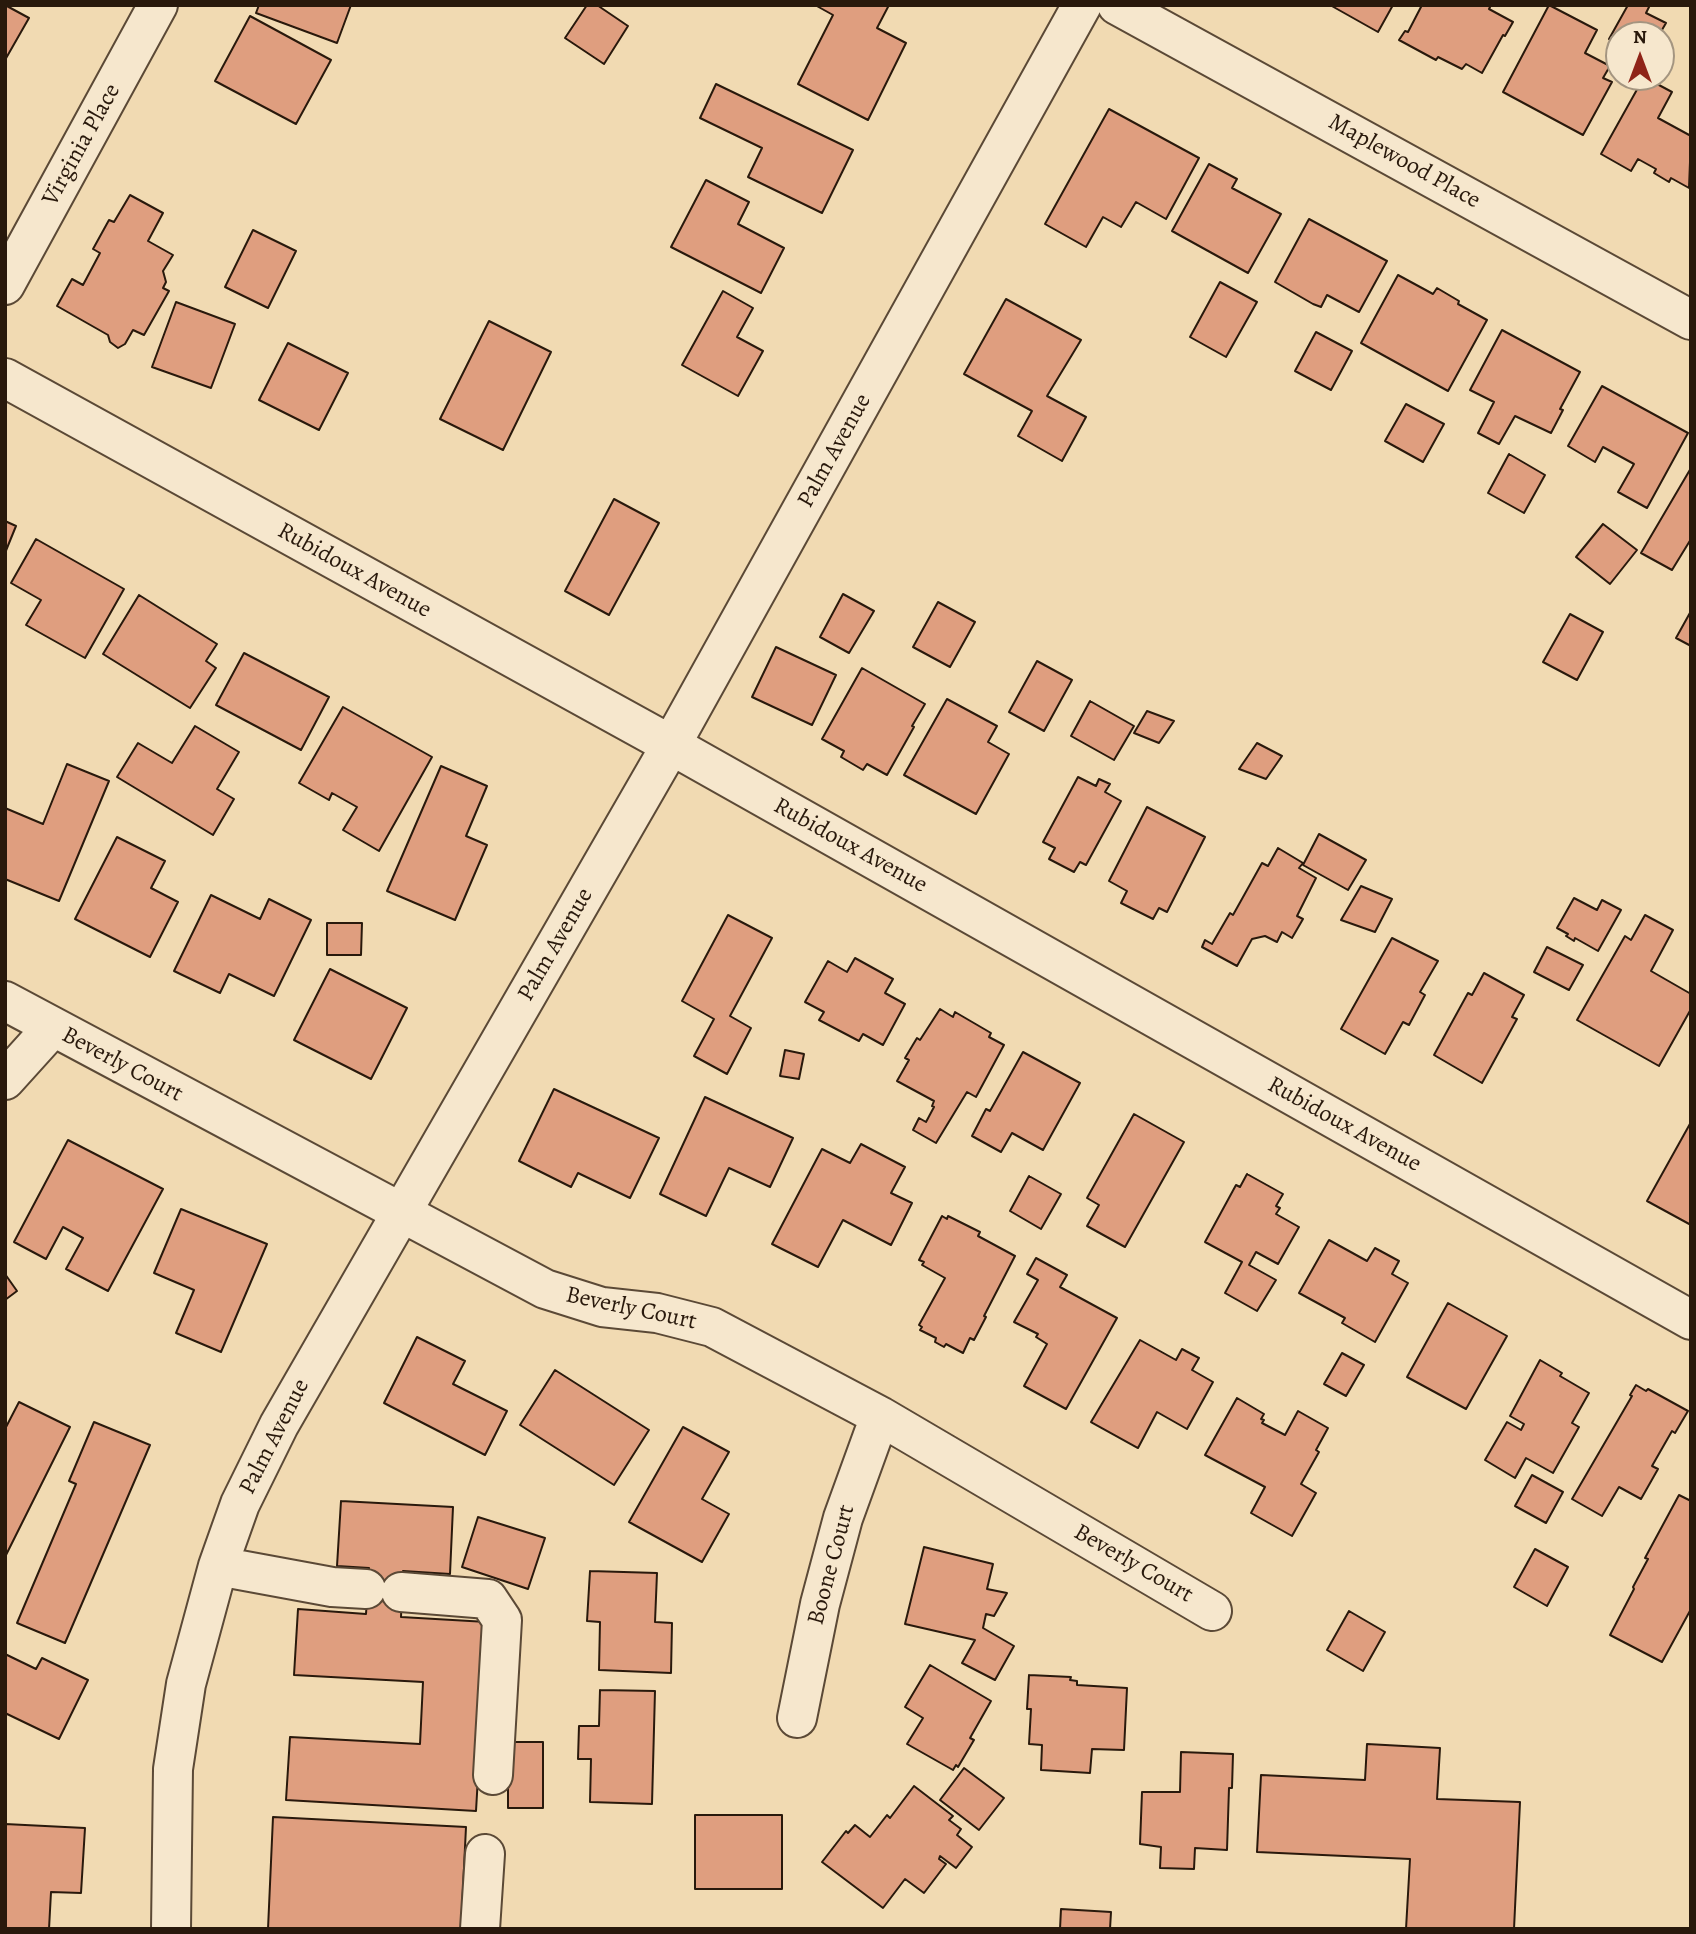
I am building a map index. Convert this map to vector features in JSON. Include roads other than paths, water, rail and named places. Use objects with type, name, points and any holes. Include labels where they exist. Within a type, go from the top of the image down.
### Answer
[{"type":"street","name":"Virginia Place","points":[[5,285],[158,5]]},
{"type":"street","name":"Palm Avenue","points":[[172,1929],[173,1769],[186,1684],[218,1566],[240,1504],[279,1425],[671,745],[1082,5]]},
{"type":"street","name":"Maplewood Place","points":[[1117,5],[1691,320]]},
{"type":"street","name":"Rubidoux Avenue","points":[[5,379],[671,745],[1691,1320]]},
{"type":"street","name":"Beverly Court","points":[[5,1001],[545,1289],[602,1307],[657,1313],[712,1327],[880,1416],[1212,1611]]},
{"type":"street","points":[[5,1080],[52,1028]]},
{"type":"street","name":"Boone Court","points":[[797,1718],[820,1604],[843,1518],[880,1416]]},
{"type":"street","points":[[218,1566],[332,1587],[488,1599],[502,1620],[493,1775]]},
{"type":"street","points":[[480,1929],[485,1854]]}]
